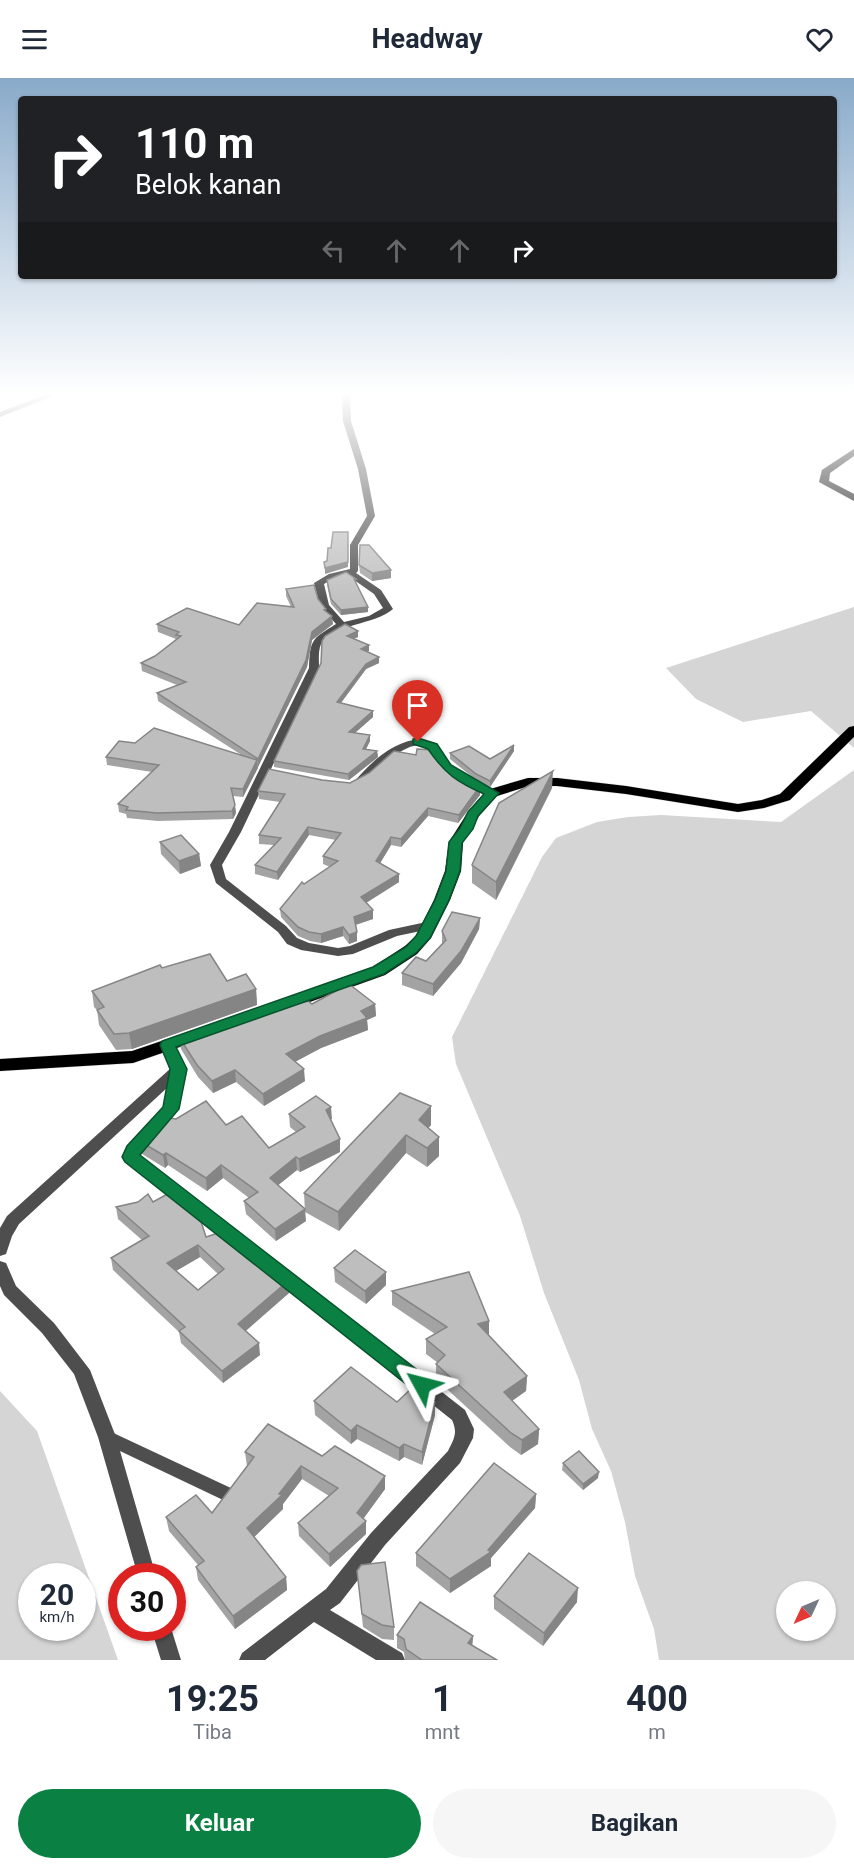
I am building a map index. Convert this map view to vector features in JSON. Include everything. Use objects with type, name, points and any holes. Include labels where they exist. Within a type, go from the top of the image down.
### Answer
[{"type":"main road","points":[[835,465],[825,472],[824,482],[854,498]]},
{"type":"main road","points":[[231,1024],[378,971],[411,950],[423,938],[430,925],[453,871],[456,842],[466,829],[472,815],[492,793],[528,782],[557,782],[626,790],[738,808],[764,804],[784,797],[854,730]]},
{"type":"main road","points":[[0,1065],[133,1057],[210,1031]]},
{"type":"street","points":[[342,625],[326,606],[319,583],[332,576],[350,573],[355,569],[354,545],[371,516],[361,465]]},
{"type":"street","points":[[350,573],[375,590],[385,600],[387,609],[372,618],[342,625],[321,638],[315,646],[314,668],[270,772],[216,865],[220,880],[266,915],[292,941],[306,947],[338,952],[353,950],[393,933],[430,925]]},
{"type":"street","points":[[347,786],[358,784],[404,744],[418,742],[433,746],[447,767],[471,784],[492,793]]},
{"type":"street","points":[[167,1045],[178,1069],[171,1109],[133,1150],[131,1157],[459,1415],[465,1429],[464,1438],[454,1457],[378,1539],[333,1596],[249,1660]]},
{"type":"street","points":[[0,1250],[4,1235],[13,1220],[26,1206],[101,1142],[178,1069]]},
{"type":"street","points":[[0,1267],[10,1290],[48,1328],[81,1370],[107,1437],[143,1563]]},
{"type":"street","points":[[314,1611],[395,1660]]},
{"type":"street","points":[[165,1641],[171,1660]]},
{"type":"lane","points":[[107,1437],[227,1494]]},
{"type":"shaded area","points":[[854,607],[854,748],[811,711],[743,722],[696,699],[666,668]]},
{"type":"shaded area","points":[[854,770],[854,1660],[659,1660],[654,1629],[635,1576],[625,1522],[611,1471],[592,1429],[579,1380],[544,1293],[520,1216],[456,1064],[452,1037],[542,857],[556,838],[597,822],[661,815],[781,822]]},
{"type":"shaded area","points":[[0,1391],[37,1431],[84,1563],[18,1563],[18,1641],[96,1641],[96,1598],[108,1632],[108,1641],[111,1641],[118,1660],[0,1660]]},
{"type":"building","points":[[333,532],[348,532],[348,562],[325,568],[324,562],[327,561],[328,548],[331,548]]},
{"type":"building","points":[[360,545],[369,545],[391,570],[372,573],[359,565]]},
{"type":"building","points":[[346,572],[356,579],[354,579],[368,607],[341,610],[331,599],[327,580]]},
{"type":"building","points":[[314,585],[318,599],[326,609],[324,610],[332,616],[312,632],[306,660],[258,759],[157,693],[186,682],[141,663],[155,656],[181,636],[176,635],[179,632],[157,624],[187,608],[239,625],[257,603],[294,607],[286,589]]},
{"type":"building","points":[[345,624],[358,631],[347,636],[369,645],[361,649],[379,657],[366,664],[337,702],[373,711],[349,732],[370,735],[363,749],[377,751],[348,774],[274,761],[321,663],[322,641],[325,636]]},
{"type":"building","points":[[154,728],[257,760],[243,789],[231,788],[235,805],[232,811],[157,813],[126,810],[128,807],[118,804],[159,765],[106,757],[119,741],[135,743]]},
{"type":"building","points":[[514,745],[490,781],[476,774],[450,753],[469,746],[490,759]]},
{"type":"building","points":[[417,749],[433,750],[442,763],[453,772],[480,786],[459,815],[428,808],[401,839],[391,837],[376,861],[399,874],[361,897],[373,910],[354,917],[357,932],[349,935],[343,927],[321,934],[298,927],[280,909],[302,882],[304,884],[338,861],[323,856],[341,833],[308,827],[277,872],[255,865],[281,838],[259,835],[285,794],[258,791],[269,769],[322,780],[350,783],[369,773],[394,751],[416,755]]},
{"type":"building","points":[[553,771],[496,882],[472,865],[499,803]]},
{"type":"building","points":[[181,835],[199,854],[179,861],[160,842]]},
{"type":"building","points":[[452,912],[480,918],[461,951],[433,984],[402,973],[416,957],[426,961],[446,940],[442,931]]},
{"type":"building","points":[[210,954],[227,981],[246,974],[256,989],[129,1033],[114,1034],[97,1010],[104,1007],[92,991],[160,965],[162,968]]},
{"type":"building","points":[[349,984],[375,1004],[361,1011],[367,1018],[320,1036],[286,1054],[304,1069],[263,1094],[235,1070],[212,1081],[197,1065],[179,1037],[265,1007],[268,1012],[308,1001],[312,1004]]},
{"type":"building","points":[[400,1093],[431,1106],[419,1120],[439,1137],[427,1148],[406,1135],[338,1212],[304,1193]]},
{"type":"building","points":[[316,1096],[331,1107],[326,1110],[340,1139],[299,1159],[296,1157],[270,1178],[305,1209],[275,1229],[244,1201],[258,1192],[221,1165],[206,1178],[166,1153],[163,1155],[141,1142],[170,1118],[176,1119],[206,1101],[226,1125],[242,1116],[269,1148],[305,1127],[289,1114]]},
{"type":"building","points":[[173,1191],[197,1209],[206,1237],[221,1232],[231,1236],[288,1281],[238,1324],[259,1343],[222,1371],[179,1331],[185,1327],[111,1258],[149,1236],[116,1207],[138,1202],[148,1194],[153,1202]],"holes":[[[198,1245],[224,1269],[198,1290],[167,1263]]]},
{"type":"building","points":[[355,1250],[386,1272],[365,1291],[334,1268]]},
{"type":"building","points":[[469,1272],[489,1321],[478,1324],[527,1376],[504,1392],[539,1429],[522,1440],[511,1433],[436,1364],[445,1355],[426,1339],[447,1327],[392,1291]]},
{"type":"building","points":[[351,1367],[397,1402],[414,1386],[435,1402],[422,1452],[404,1444],[399,1448],[357,1425],[351,1431],[314,1401]]},
{"type":"building","points":[[268,1424],[322,1456],[335,1446],[385,1476],[357,1513],[366,1521],[329,1554],[298,1523],[338,1488],[301,1466],[279,1494],[282,1495],[247,1528],[286,1577],[233,1616],[196,1567],[204,1561],[166,1517],[196,1495],[212,1513],[254,1457],[245,1452]]},
{"type":"building","points":[[579,1451],[599,1472],[583,1484],[563,1463]]},
{"type":"building","points":[[494,1463],[536,1494],[488,1550],[491,1552],[450,1579],[416,1553]]},
{"type":"building","points":[[529,1553],[578,1588],[544,1633],[494,1596]]},
{"type":"building","points":[[385,1562],[394,1627],[382,1625],[362,1614],[357,1571],[361,1565]]},
{"type":"building","points":[[420,1602],[473,1636],[468,1643],[497,1660],[422,1660],[406,1649],[404,1639],[397,1635]]},
{"type":"route","points":[[418,742],[426,742],[433,746],[447,767],[471,784],[492,793],[472,815],[466,829],[456,842],[453,871],[442,900],[423,938],[411,950],[378,971],[167,1045],[178,1069],[171,1109],[133,1150],[131,1157],[422,1385]]}]
